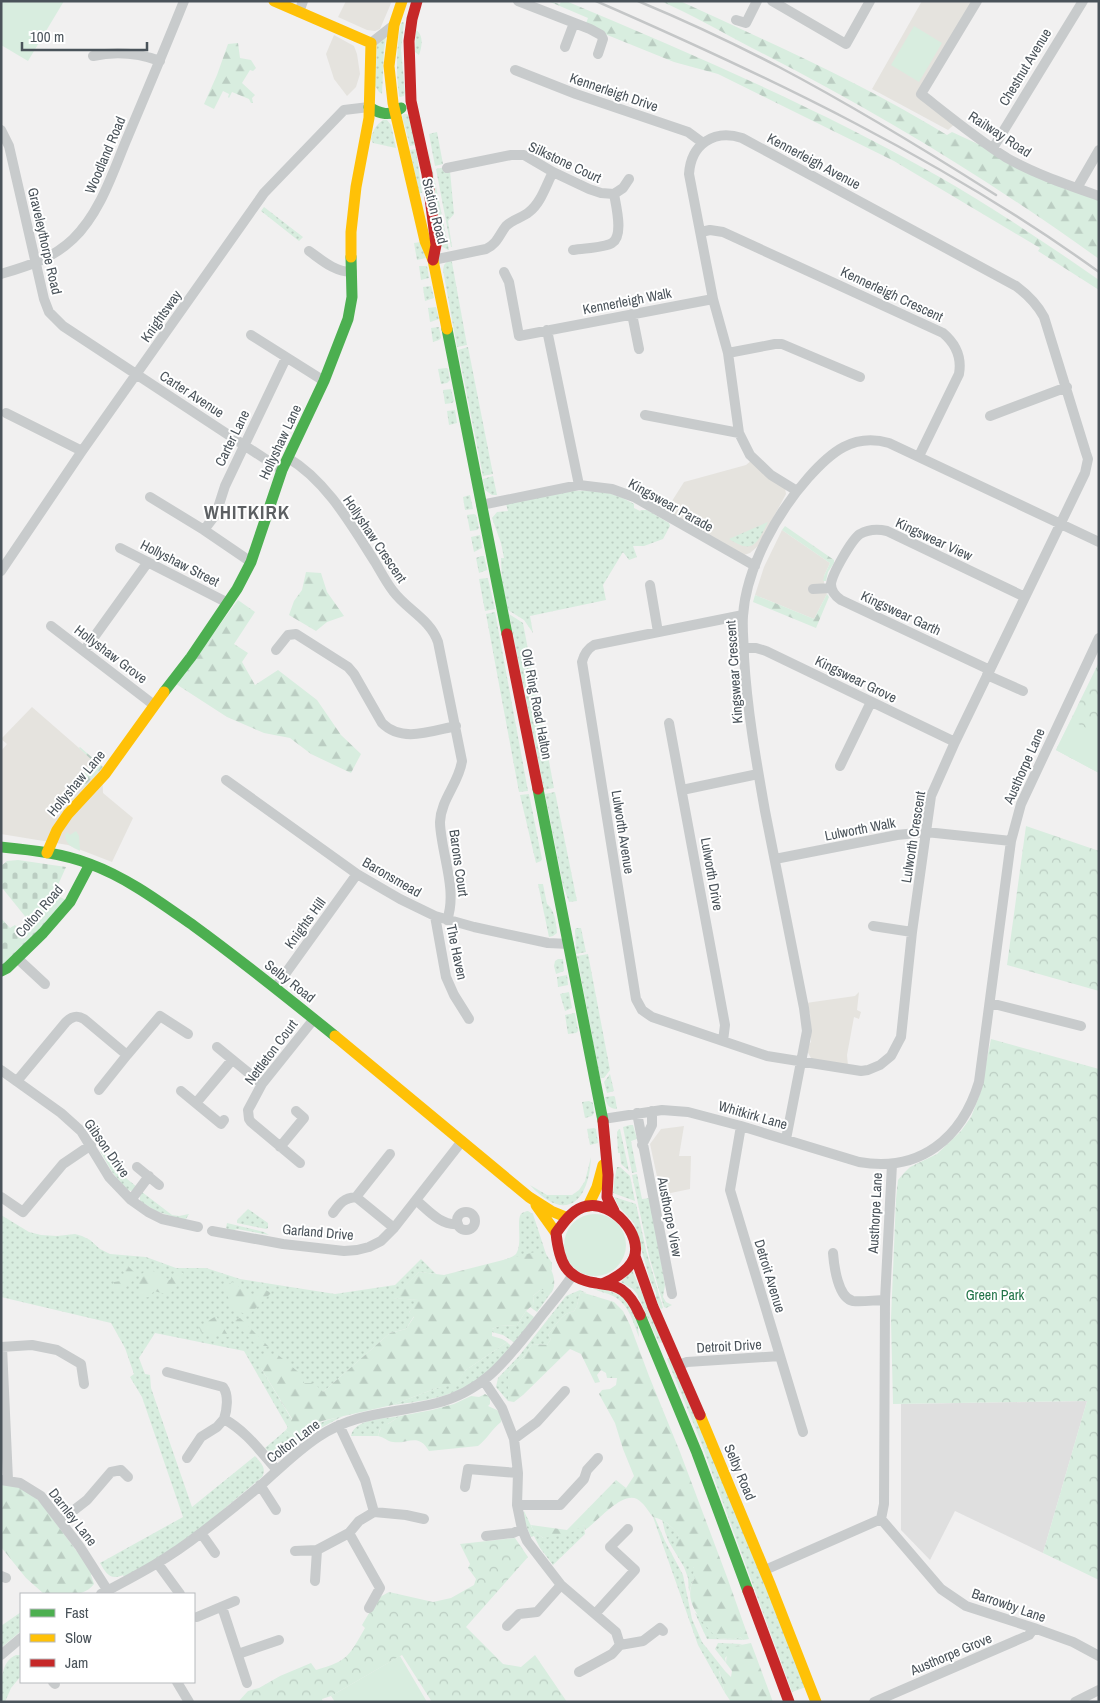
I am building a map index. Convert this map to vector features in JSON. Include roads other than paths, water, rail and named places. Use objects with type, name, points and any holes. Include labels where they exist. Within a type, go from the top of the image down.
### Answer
[{"type":"main road","points":[[274,1],[301,7],[371,43]]},
{"type":"main road","name":"Station Road","points":[[402,1],[394,25],[389,66],[425,241],[433,260]]},
{"type":"main road","name":"Station Road","points":[[418,1],[412,19],[410,41],[411,93],[431,200],[436,250],[433,260]]},
{"type":"main road","name":"Hollyshaw Lane","points":[[48,853],[57,830],[68,814],[105,774],[154,705],[191,658],[228,603],[251,562],[282,470],[324,381],[348,319],[352,297],[351,232],[369,107],[371,43]]},
{"type":"main road","points":[[397,108],[411,93]]},
{"type":"main road","points":[[369,107],[377,103],[397,108],[414,116]]},
{"type":"main road","name":"Old Ring Road Halton","points":[[433,260],[481,505],[504,609],[603,1119],[608,1175],[607,1197],[614,1211]]},
{"type":"main road","name":"Selby Road","points":[[1,847],[48,853],[90,864],[125,880],[159,902],[193,925],[314,1019],[408,1094],[529,1197],[568,1218]]},
{"type":"main road","name":"Colton Road","points":[[1,971],[7,968],[43,933],[70,902],[90,864]]},
{"type":"main road","name":"Old Ring Road Halton","points":[[588,1206],[597,1187],[606,1156]]},
{"type":"main road","name":"Selby Road","points":[[529,1197],[556,1233]]},
{"type":"main road","points":[[602,1284],[613,1280],[626,1269],[635,1256],[634,1240],[629,1228],[614,1211],[601,1206],[588,1206],[577,1210],[556,1233],[558,1255],[563,1267],[572,1276],[588,1282],[602,1284],[616,1286],[627,1293],[638,1310],[697,1453],[789,1702]]},
{"type":"main road","name":"Selby Road","points":[[635,1256],[652,1308],[679,1365],[765,1570],[816,1702]]},
{"type":"street","name":"Woodland Road","points":[[1,274],[36,264],[64,246],[79,233],[91,218],[160,61],[184,1]]},
{"type":"street","points":[[518,1],[590,29],[603,37],[598,54]]},
{"type":"street","points":[[736,20],[746,23],[757,1]]},
{"type":"street","points":[[772,1],[846,44],[870,1]]},
{"type":"street","name":"Railway Road","points":[[977,1],[921,94],[1008,158],[1099,196]]},
{"type":"street","name":"Chestnut Avenue","points":[[993,148],[1083,1]]},
{"type":"street","points":[[565,47],[574,23]]},
{"type":"street","points":[[371,43],[394,25]]},
{"type":"street","points":[[93,56],[128,53],[160,61]]},
{"type":"street","name":"Kennerleigh Drive","points":[[515,70],[576,94],[688,132],[703,144]]},
{"type":"street","name":"Knightsway","points":[[1,571],[82,451],[264,193],[344,110],[369,107]]},
{"type":"street","name":"Graveleythorpe Road","points":[[1,130],[9,146],[44,300],[53,317],[63,326],[136,375]]},
{"type":"street","name":"Kennerleigh Avenue","points":[[703,144],[722,135],[742,138],[1016,286],[1034,302],[1044,317],[1088,460],[1085,473],[1061,524]]},
{"type":"street","points":[[703,144],[694,154],[689,174],[702,232],[713,299],[728,353],[739,433],[750,455],[771,475],[798,491]]},
{"type":"street","points":[[1077,188],[1099,150]]},
{"type":"street","name":"Silkstone Court","points":[[446,168],[511,154],[524,155],[552,172],[595,192],[614,194],[624,188],[629,180]]},
{"type":"street","points":[[433,260],[492,247],[510,222],[527,214],[536,205],[552,172]]},
{"type":"street","name":"Silkstone Court","points":[[573,250],[609,244],[616,240],[618,232],[614,194]]},
{"type":"street","name":"Kennerleigh Crescent","points":[[702,232],[710,230],[723,232],[943,333],[948,337],[956,348],[960,360],[959,374],[918,456]]},
{"type":"street","points":[[309,251],[335,269],[352,272]]},
{"type":"street","name":"Kennerleigh Walk","points":[[504,272],[509,282],[519,336],[713,299]]},
{"type":"street","points":[[632,314],[639,349]]},
{"type":"street","points":[[547,330],[579,485]]},
{"type":"street","points":[[251,335],[324,381]]},
{"type":"street","points":[[728,353],[782,344],[860,377]]},
{"type":"street","name":"Carter Lane","points":[[204,530],[216,514],[225,486],[286,358]]},
{"type":"street","name":"Carter Avenue","points":[[136,375],[282,470]]},
{"type":"street","points":[[990,416],[1067,387]]},
{"type":"street","points":[[6,413],[82,451]]},
{"type":"street","points":[[644,415],[739,433]]},
{"type":"street","name":"Kingswear Crescent","points":[[786,1139],[807,1031],[748,712],[743,615],[754,566],[776,520],[798,491],[824,462],[839,449],[870,440],[883,441],[918,456],[1099,542]]},
{"type":"street","name":"Hollyshaw Crescent","points":[[288,458],[315,479],[354,529],[395,594],[433,630],[438,642],[456,726]]},
{"type":"street","name":"Kingswear Parade","points":[[481,505],[579,485],[600,486],[625,493],[754,566]]},
{"type":"street","points":[[150,498],[204,530],[251,562]]},
{"type":"street","name":"Lulworth Crescent","points":[[801,1062],[861,1071],[874,1068],[891,1056],[901,1037],[912,932],[931,796],[955,742],[1061,524]]},
{"type":"street","name":"Kingswear View","points":[[832,588],[832,578],[855,538],[867,531],[880,530],[887,531],[1025,597]]},
{"type":"street","name":"Hollyshaw Street","points":[[120,548],[228,603]]},
{"type":"street","points":[[84,651],[148,562]]},
{"type":"street","points":[[650,585],[658,632]]},
{"type":"street","points":[[813,589],[832,588]]},
{"type":"street","name":"Kingswear Garth","points":[[832,588],[836,597],[841,600],[989,672],[1023,691]]},
{"type":"street","name":"Lulworth Avenue","points":[[743,615],[594,645],[583,657],[582,662],[638,1005],[652,1017],[767,1056],[801,1062]]},
{"type":"street","name":"Hollyshaw Grove","points":[[52,626],[154,705]]},
{"type":"street","points":[[276,650],[288,635],[296,634],[341,661],[354,674],[382,723],[398,733],[410,735],[456,726]]},
{"type":"street","name":"Austhorpe Lane","points":[[881,1519],[884,1495],[885,1300],[892,1164],[931,1151],[950,1136],[972,1101],[979,1082],[1011,841],[1021,804],[1099,638]]},
{"type":"street","name":"Kingswear Grove","points":[[744,648],[756,648],[766,651],[955,742]]},
{"type":"street","points":[[840,766],[871,702]]},
{"type":"street","name":"Lulworth Drive","points":[[669,723],[725,1025],[724,1041]]},
{"type":"street","name":"Barons Court","points":[[448,920],[451,910],[451,896],[440,824],[444,802],[458,779],[461,767],[462,755],[456,726]]},
{"type":"street","points":[[682,790],[758,774]]},
{"type":"street","name":"Baronsmead","points":[[226,780],[357,874],[392,895],[435,916],[504,934],[548,943],[568,944]]},
{"type":"street","name":"Lulworth Walk","points":[[775,860],[926,832],[1011,841]]},
{"type":"street","name":"Knights Hill","points":[[275,988],[357,874]]},
{"type":"street","name":"The Haven","points":[[435,916],[446,978],[469,1019]]},
{"type":"street","points":[[873,926],[912,932]]},
{"type":"street","points":[[17,958],[45,984]]},
{"type":"street","points":[[990,1003],[1081,1026]]},
{"type":"street","points":[[99,1090],[160,1016],[188,1034]]},
{"type":"street","points":[[17,1081],[72,1017],[84,1019],[127,1055]]},
{"type":"street","name":"Nettleton Court","points":[[300,1163],[254,1126],[249,1119],[248,1110],[262,1084],[314,1019]]},
{"type":"street","points":[[217,1047],[262,1084]]},
{"type":"street","points":[[196,1103],[232,1060]]},
{"type":"street","name":"Gibson Drive","points":[[1,1070],[67,1117],[81,1130],[109,1177],[131,1200],[162,1219],[198,1227]]},
{"type":"street","points":[[181,1091],[221,1124],[224,1120]]},
{"type":"street","name":"Whitkirk Lane","points":[[603,1119],[652,1111],[671,1110],[688,1112],[786,1139],[859,1162],[892,1164]]},
{"type":"street","points":[[280,1147],[304,1118],[296,1111]]},
{"type":"street","points":[[642,1145],[652,1125],[652,1111]]},
{"type":"street","name":"Austhorpe View","points":[[637,1113],[672,1294]]},
{"type":"street","name":"Detroit Avenue","points":[[741,1126],[730,1190],[803,1432]]},
{"type":"street","name":"Garland Drive","points":[[212,1230],[283,1244],[344,1251],[370,1247],[381,1241],[394,1228],[462,1140]]},
{"type":"street","points":[[1,1197],[22,1212],[63,1164],[91,1145]]},
{"type":"street","points":[[333,1213],[340,1202],[356,1197],[390,1154]]},
{"type":"street","points":[[138,1167],[160,1185]]},
{"type":"street","points":[[131,1200],[149,1176]]},
{"type":"street","points":[[356,1197],[394,1228]]},
{"type":"street","points":[[416,1200],[438,1219],[446,1223],[458,1224]]},
{"type":"street","points":[[833,1253],[835,1273],[845,1296],[852,1300],[885,1300]]},
{"type":"street","name":"Colton Lane","points":[[104,1592],[158,1564],[201,1533],[305,1446],[339,1425],[355,1418],[446,1400],[466,1392],[484,1381],[508,1358],[572,1276]]},
{"type":"street","points":[[5,1480],[2,1347],[32,1345],[56,1350],[81,1364],[84,1384]]},
{"type":"street","name":"Detroit Drive","points":[[679,1365],[687,1362],[780,1356]]},
{"type":"street","points":[[167,1372],[223,1387],[227,1395],[224,1419],[217,1427],[202,1437],[187,1458]]},
{"type":"street","points":[[484,1381],[502,1408],[514,1439],[518,1473],[517,1505],[522,1529],[527,1541],[561,1585],[616,1632],[620,1645]]},
{"type":"street","points":[[514,1439],[537,1422],[565,1391]]},
{"type":"street","points":[[224,1419],[247,1435],[277,1470]]},
{"type":"street","points":[[339,1425],[365,1480],[374,1512]]},
{"type":"street","points":[[517,1505],[560,1505],[584,1479],[587,1470],[598,1458]]},
{"type":"street","points":[[465,1487],[468,1469],[518,1473]]},
{"type":"street","points":[[60,1521],[87,1500],[111,1472],[121,1470],[128,1477]]},
{"type":"street","name":"Darnley Lane","points":[[5,1480],[26,1486],[36,1492],[89,1560],[104,1592]]},
{"type":"street","points":[[260,1485],[276,1510]]},
{"type":"street","points":[[295,1550],[317,1550],[349,1533],[358,1521],[374,1512],[415,1516],[424,1519]]},
{"type":"street","points":[[765,1570],[881,1519]]},
{"type":"street","name":"Barrowby Lane","points":[[881,1519],[941,1589],[966,1606],[1073,1642],[1098,1654]]},
{"type":"street","points":[[486,1536],[513,1533],[522,1529]]},
{"type":"street","points":[[595,1614],[635,1570],[610,1547],[628,1529]]},
{"type":"street","points":[[201,1533],[215,1553]]},
{"type":"street","points":[[349,1533],[380,1588],[369,1608]]},
{"type":"street","points":[[315,1582],[317,1550]]},
{"type":"street","points":[[158,1564],[179,1593]]},
{"type":"street","points":[[508,1627],[519,1614],[537,1612],[561,1585]]},
{"type":"street","points":[[195,1617],[235,1601]]},
{"type":"street","points":[[222,1607],[247,1683]]},
{"type":"street","points":[[578,1672],[612,1654],[620,1645],[643,1642],[660,1628],[663,1631]]},
{"type":"street","name":"Austhorpe Grove","points":[[874,1702],[1030,1635],[1034,1628]]},
{"type":"street","points":[[238,1654],[279,1640]]},
{"type":"street","points":[[1,1655],[20,1642]]},
{"type":"street","points":[[178,1683],[189,1702]]},
{"type":"street","points":[[1075,1702],[1099,1690]]},
{"type":"railway","points":[[596,1],[726,60],[855,123],[979,193],[1040,231],[1099,272]]},
{"type":"railway","points":[[638,1],[692,24],[807,82],[889,129],[996,195]]},
{"type":"district","name":"WHITKIRK","points":[[247,512]]},
{"type":"park label","name":"Green Park","points":[[995,1295]]}]
